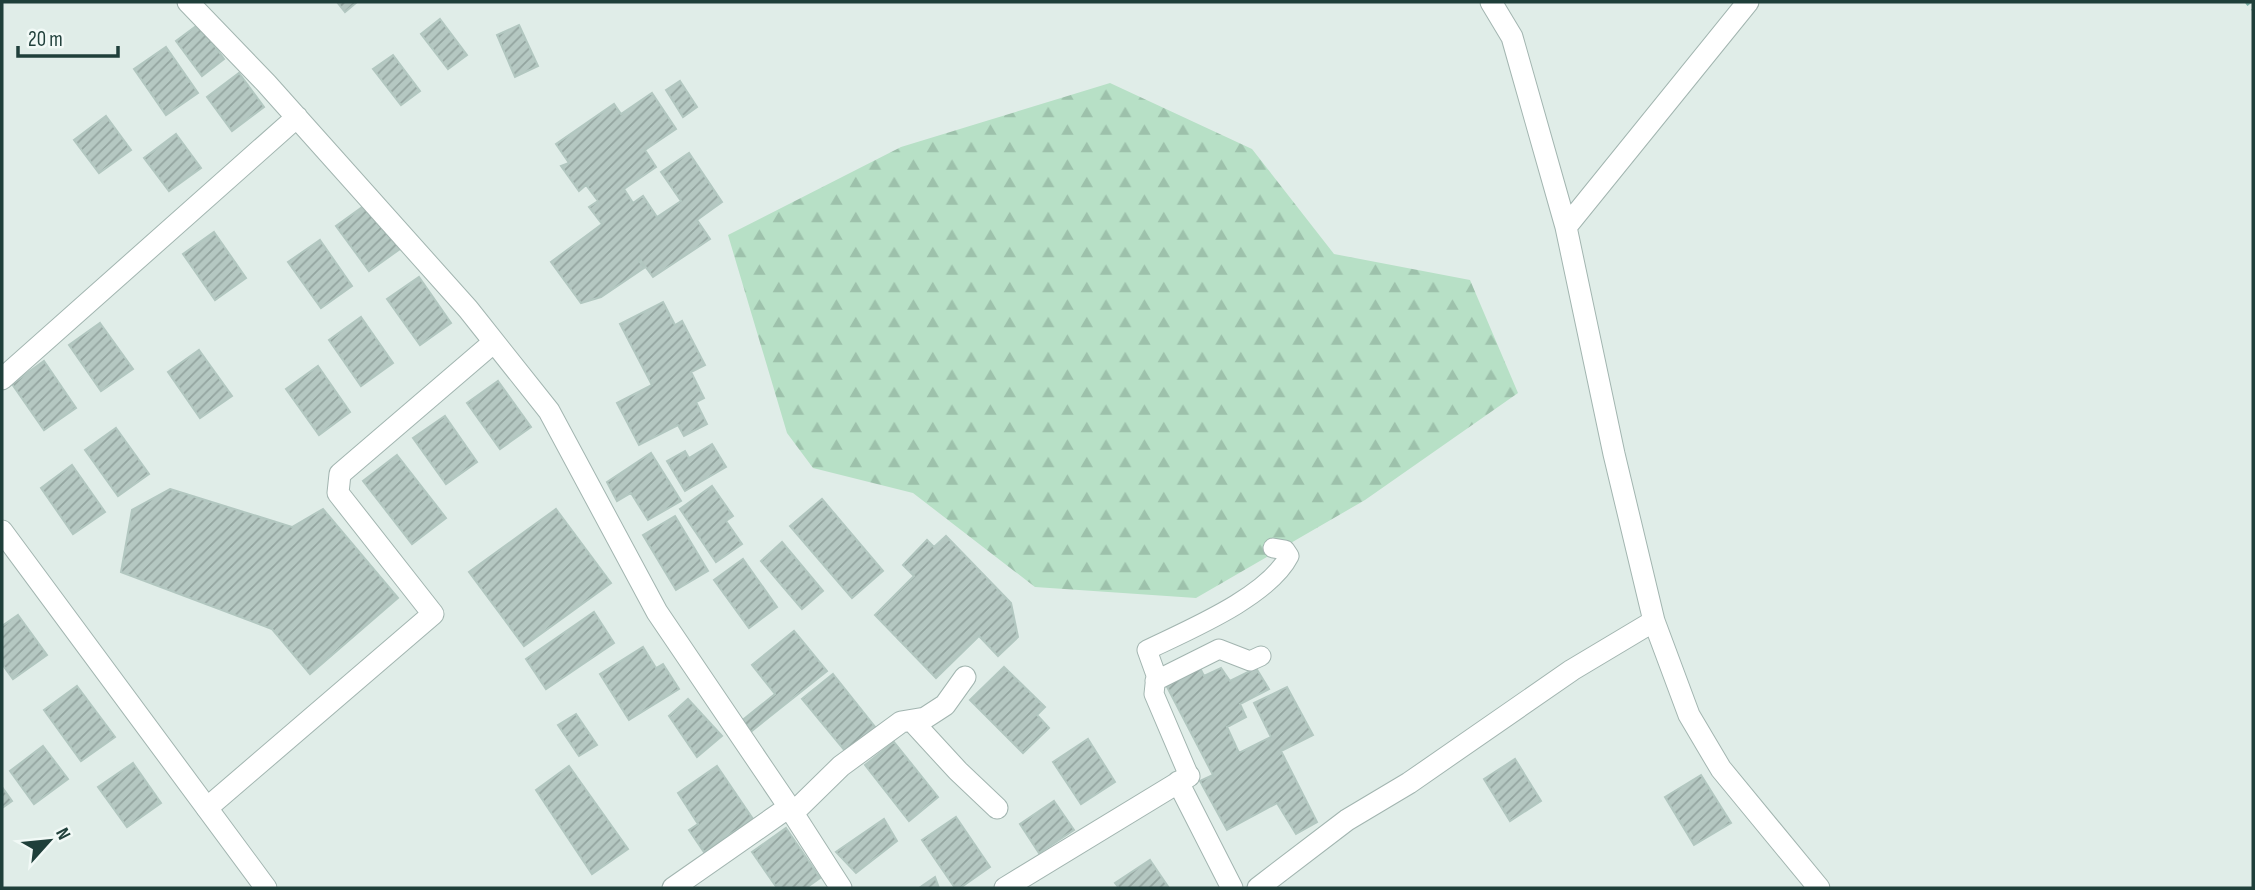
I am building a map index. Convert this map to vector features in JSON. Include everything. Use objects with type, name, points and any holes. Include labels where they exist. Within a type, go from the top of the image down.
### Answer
[{"type":"street","points":[[188,2],[297,117],[459,299],[549,411],[657,612],[841,888]]},
{"type":"street","points":[[1491,2],[1512,37],[1566,227],[1614,454],[1654,621],[1689,715],[1721,769],[1819,888]]},
{"type":"street","points":[[1566,227],[1748,2]]},
{"type":"street","points":[[2,379],[297,117]]},
{"type":"street","points":[[207,808],[433,614],[338,494],[340,474],[494,342]]},
{"type":"street","points":[[2,531],[267,888]]},
{"type":"street","points":[[1258,888],[1347,820],[1409,783],[1572,670],[1654,621]]},
{"type":"street","points":[[673,888],[791,810],[841,766],[901,722],[925,718],[944,705],[965,677]]},
{"type":"street","points":[[912,721],[958,771],[998,808]]},
{"type":"street","points":[[1005,888],[1184,779],[1232,888]]},
{"type":"lane","points":[[1184,779],[1154,694],[1156,675],[1147,650],[1239,604],[1284,566],[1289,556],[1285,550],[1273,548]]},
{"type":"lane","points":[[1155,681],[1219,649],[1250,661],[1261,656]]},
{"type":"path","points":[[2247,2],[2253,9]]},
{"type":"green space","points":[[1110,83],[1252,149],[1334,254],[1470,280],[1518,393],[1365,500],[1196,598],[1035,587],[913,493],[813,468],[787,433],[728,235],[901,147]]},
{"type":"building","points":[[337,2],[357,2],[345,12]]},
{"type":"building","points":[[440,19],[467,55],[448,69],[421,34]]},
{"type":"building","points":[[199,24],[224,59],[202,76],[176,41]]},
{"type":"building","points":[[519,25],[538,66],[515,77],[497,35]]},
{"type":"building","points":[[166,47],[198,93],[166,115],[134,69]]},
{"type":"building","points":[[393,55],[420,91],[401,105],[373,69]]},
{"type":"building","points":[[239,73],[264,107],[232,131],[207,97]]},
{"type":"building","points":[[680,81],[697,107],[683,117],[666,90]]},
{"type":"building","points":[[652,93],[676,129],[645,150],[656,167],[624,189],[633,203],[643,196],[657,217],[681,201],[661,172],[689,153],[722,202],[697,220],[710,239],[653,277],[639,258],[644,268],[601,297],[581,303],[551,262],[602,224],[589,207],[598,201],[586,185],[579,191],[561,166],[569,163],[556,144],[614,104],[621,114]]},
{"type":"building","points":[[106,116],[131,150],[99,173],[74,140]]},
{"type":"building","points":[[176,134],[201,168],[169,191],[144,158]]},
{"type":"building","points":[[368,203],[400,249],[369,271],[336,226]]},
{"type":"building","points":[[214,232],[246,278],[215,300],[183,254]]},
{"type":"building","points":[[320,240],[352,286],[321,308],[288,262]]},
{"type":"building","points":[[419,277],[451,323],[420,345],[387,299]]},
{"type":"building","points":[[663,302],[675,325],[682,321],[705,365],[691,372],[704,398],[696,402],[707,424],[684,436],[678,425],[639,445],[617,403],[652,385],[620,324]]},
{"type":"building","points":[[361,317],[393,363],[361,386],[329,340]]},
{"type":"building","points":[[100,323],[133,369],[101,391],[69,345]]},
{"type":"building","points":[[199,350],[232,396],[200,418],[168,372]]},
{"type":"building","points":[[44,361],[76,408],[44,430],[12,384]]},
{"type":"building","points":[[318,366],[350,412],[319,435],[286,389]]},
{"type":"building","points":[[498,381],[531,427],[500,449],[467,403]]},
{"type":"building","points":[[445,416],[477,462],[446,484],[413,438]]},
{"type":"building","points":[[116,428],[149,474],[118,496],[85,450]]},
{"type":"building","points":[[712,444],[726,467],[685,491],[667,461],[685,451],[689,458]]},
{"type":"building","points":[[651,453],[681,501],[648,520],[631,493],[617,501],[607,482]]},
{"type":"building","points":[[397,455],[446,518],[412,544],[363,481]]},
{"type":"building","points":[[72,465],[105,512],[73,534],[41,488]]},
{"type":"building","points":[[712,486],[733,516],[726,521],[742,544],[716,562],[680,509]]},
{"type":"building","points":[[170,489],[292,527],[323,509],[398,598],[310,674],[272,629],[121,572],[132,510]]},
{"type":"building","points":[[822,499],[883,571],[852,598],[790,526]]},
{"type":"building","points":[[556,509],[611,583],[524,646],[469,572]]},
{"type":"building","points":[[675,516],[708,571],[676,590],[643,535]]},
{"type":"building","points":[[946,536],[1011,603],[1018,637],[998,656],[979,636],[936,678],[875,615],[914,576],[903,565],[927,540],[934,547]]},
{"type":"building","points":[[782,542],[823,591],[802,609],[761,561]]},
{"type":"building","points":[[743,559],[777,607],[749,628],[714,580]]},
{"type":"building","points":[[594,612],[614,643],[546,689],[526,659]]},
{"type":"building","points":[[18,615],[47,655],[13,679],[2,664],[2,626]]},
{"type":"building","points":[[794,631],[827,671],[748,734],[739,723],[775,694],[752,665]]},
{"type":"building","points":[[643,647],[656,668],[663,664],[679,689],[629,720],[600,674]]},
{"type":"building","points":[[1004,667],[1045,707],[1037,715],[1049,728],[1023,753],[970,700]]},
{"type":"building","points":[[1200,668],[1204,676],[1221,668],[1230,681],[1256,668],[1269,689],[1240,704],[1246,717],[1227,727],[1239,753],[1271,737],[1254,703],[1287,687],[1313,735],[1281,751],[1317,822],[1296,834],[1277,803],[1227,830],[1200,781],[1213,775],[1166,685]]},
{"type":"building","points":[[833,674],[876,728],[846,752],[802,699]]},
{"type":"building","points":[[77,686],[115,737],[81,761],[44,710]]},
{"type":"building","points":[[688,699],[722,736],[697,757],[669,716]]},
{"type":"building","points":[[576,714],[597,745],[579,756],[558,725]]},
{"type":"building","points":[[1088,739],[1115,782],[1081,804],[1053,762]]},
{"type":"building","points":[[894,742],[938,797],[909,821],[865,765]]},
{"type":"building","points":[[43,746],[68,779],[34,804],[10,771]]},
{"type":"building","points":[[1515,759],[1541,801],[1510,821],[1484,779]]},
{"type":"building","points":[[133,763],[161,803],[127,827],[98,787]]},
{"type":"building","points":[[569,766],[628,849],[592,874],[536,790]]},
{"type":"building","points":[[717,766],[753,819],[704,852],[689,830],[698,824],[678,793]]},
{"type":"building","points":[[1701,775],[1731,823],[1694,845],[1665,797]]},
{"type":"building","points":[[2,787],[12,801],[2,808]]},
{"type":"building","points":[[1054,801],[1074,830],[1039,853],[1020,824]]},
{"type":"building","points":[[956,817],[990,867],[960,888],[955,888],[922,840]]},
{"type":"building","points":[[884,819],[897,841],[856,873],[836,852]]},
{"type":"building","points":[[786,828],[820,878],[806,888],[777,888],[752,852]]},
{"type":"building","points":[[1150,860],[1169,888],[1119,888],[1115,883]]},
{"type":"building","points":[[935,877],[939,888],[919,888]]}]
